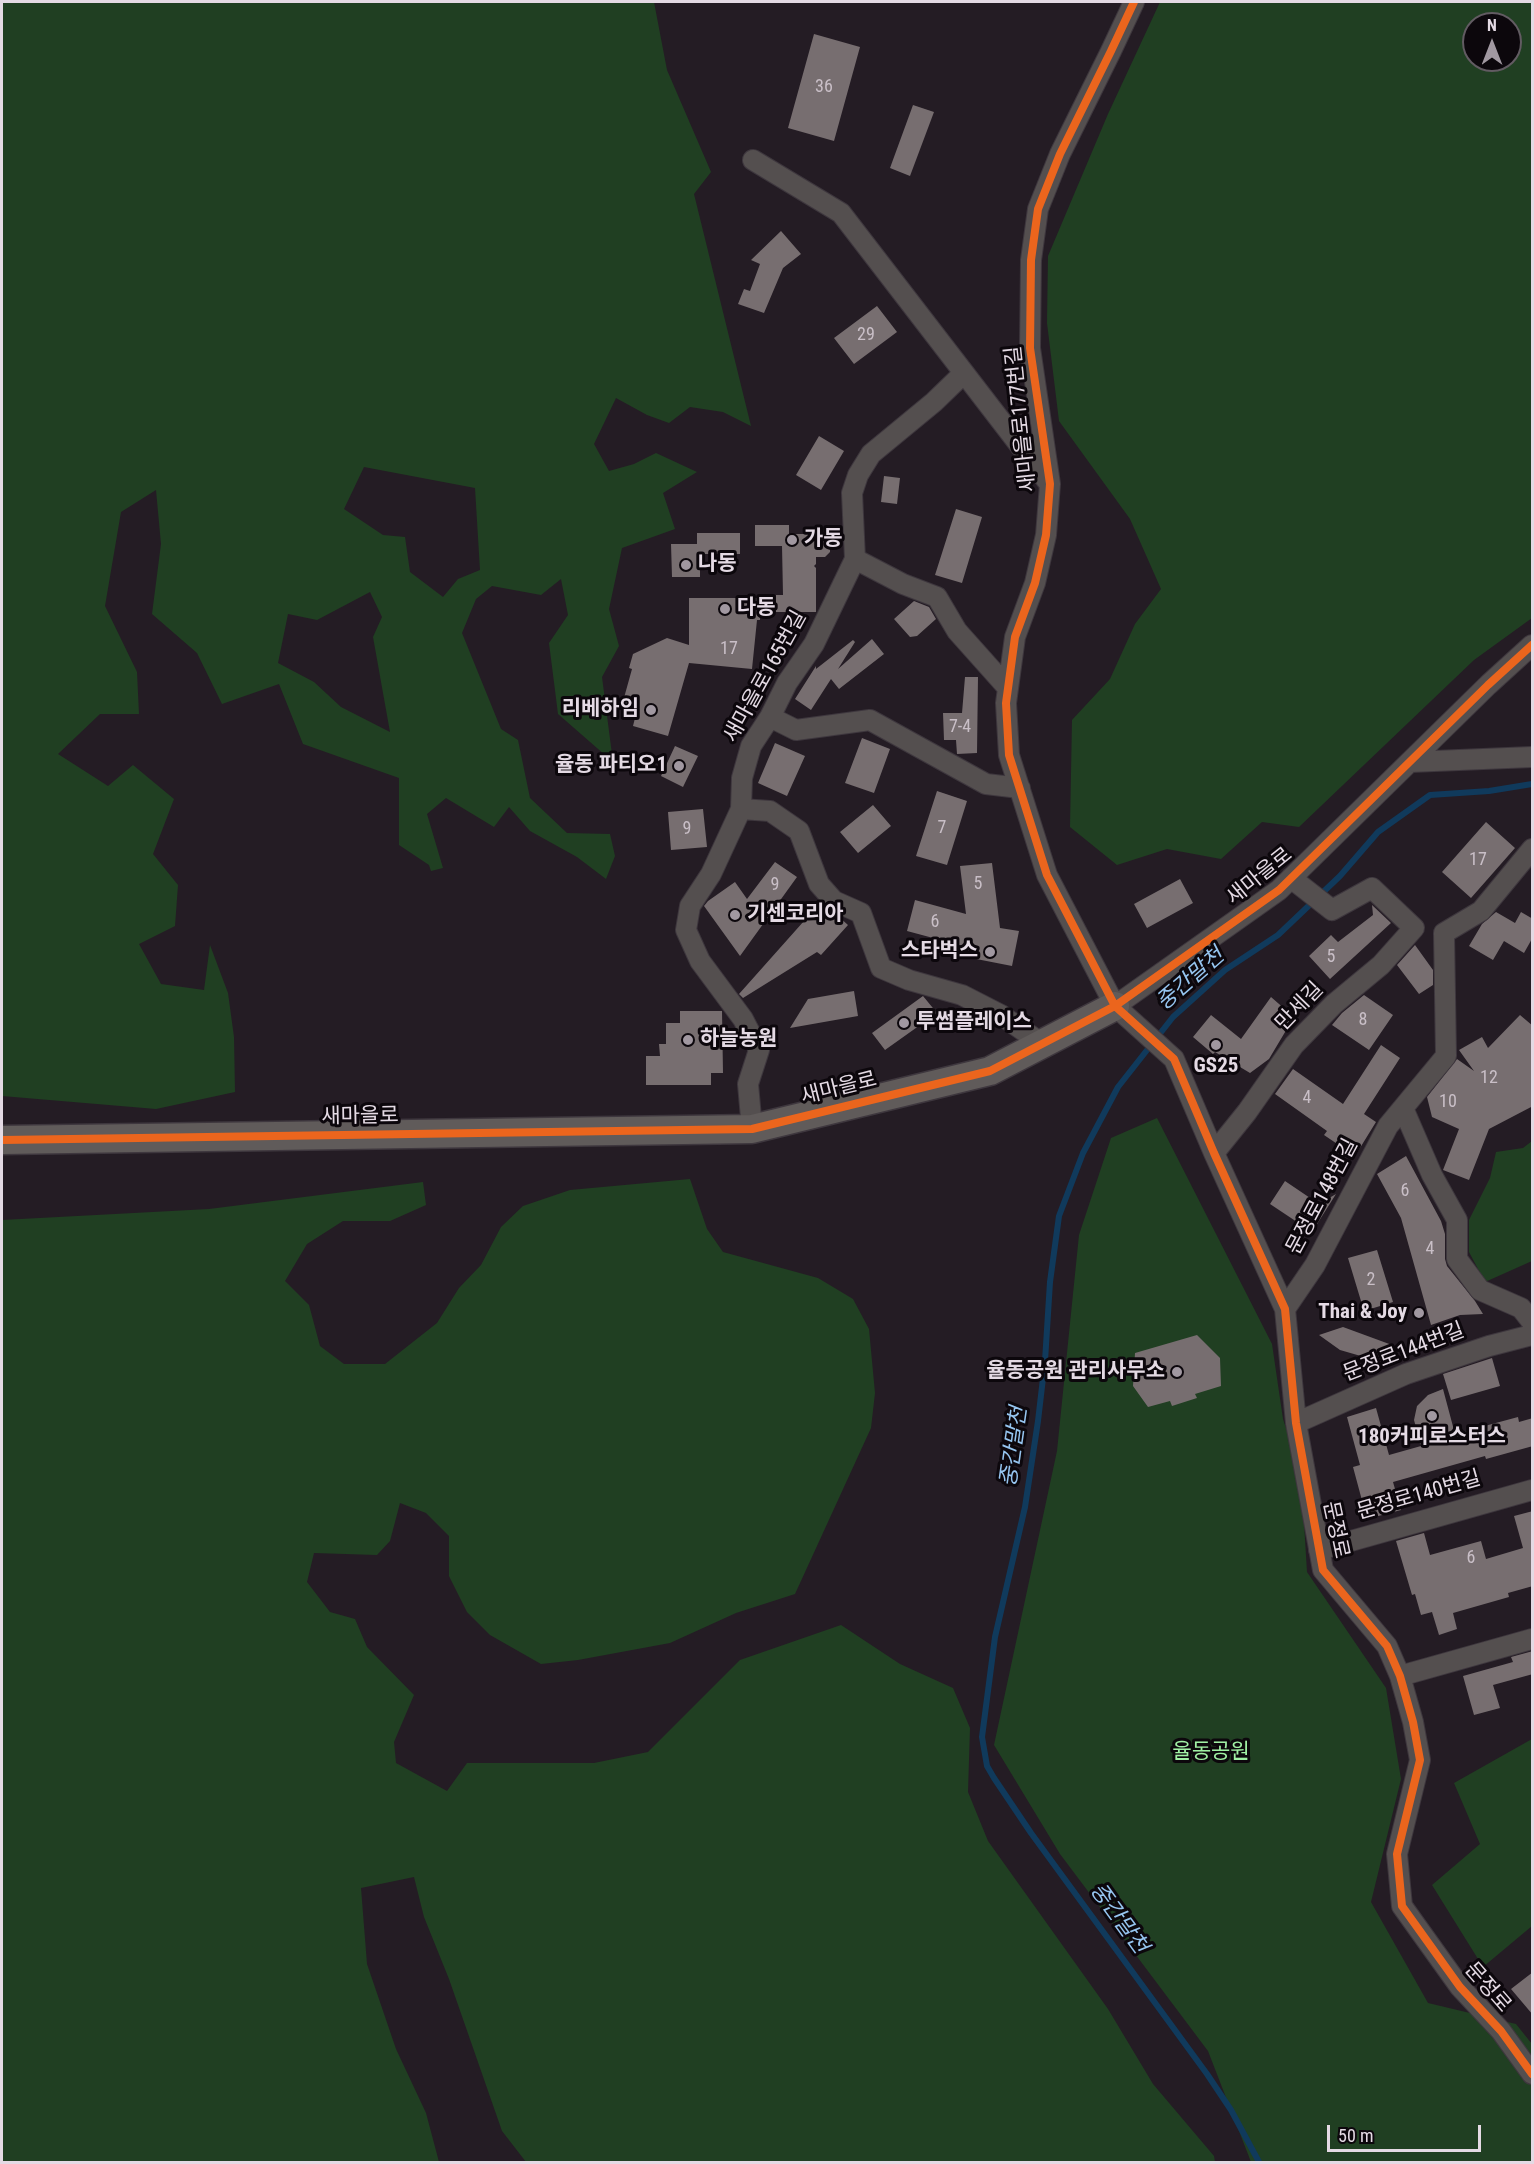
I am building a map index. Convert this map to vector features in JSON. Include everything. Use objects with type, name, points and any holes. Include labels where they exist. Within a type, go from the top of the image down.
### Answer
[{"type":"street","name":"새마을로177번길","points":[[1115,1006],[1047,875],[1009,755],[1006,704],[1015,637],[1035,583],[1046,535],[1050,484],[1030,348],[1031,260],[1038,209],[1060,154],[1134,2]]},
{"type":"street","points":[[753,160],[841,213],[1050,484]]},
{"type":"street","name":"새마을로165번길","points":[[752,1129],[748,1084],[759,1050],[743,1019],[700,961],[686,930],[690,906],[711,874],[741,808],[742,778],[751,746],[814,644],[855,559],[852,493],[858,475],[871,454],[934,402],[964,373]]},
{"type":"street","points":[[855,559],[903,584],[937,597],[957,631],[1007,687]]},
{"type":"street","name":"새마을로","points":[[2,1140],[752,1129],[990,1071],[1115,1006],[1279,890],[1299,884],[1410,762],[1533,645]]},
{"type":"street","points":[[771,717],[796,729],[870,720],[986,784],[1020,788]]},
{"type":"street","points":[[1410,762],[1533,757]]},
{"type":"street","points":[[741,808],[770,811],[799,831],[819,884],[834,901],[861,913],[881,968],[909,980],[962,995],[1001,1015],[1041,1043]]},
{"type":"street","points":[[1299,884],[1332,910],[1372,888],[1414,928],[1444,933],[1481,910],[1533,849]]},
{"type":"street","name":"만세길","points":[[1214,1153],[1247,1112],[1294,1045],[1334,1004],[1381,965],[1414,928]]},
{"type":"street","name":"문정로148번길","points":[[1286,1309],[1315,1265],[1388,1126],[1446,1056],[1444,933]]},
{"type":"street","name":"문정로","points":[[1115,1006],[1169,1052],[1174,1059],[1214,1153],[1286,1309],[1296,1423],[1323,1570],[1387,1646],[1400,1676],[1413,1722],[1420,1760],[1397,1854],[1402,1906],[1460,1987],[1501,2031],[1533,2074]]},
{"type":"street","points":[[1403,1108],[1432,1175],[1457,1220],[1457,1259],[1480,1290],[1521,1308],[1533,1322]]},
{"type":"street","name":"문정로144번길","points":[[1296,1423],[1406,1374],[1489,1346],[1533,1335]]},
{"type":"street","name":"문정로140번길","points":[[1319,1550],[1533,1490]]},
{"type":"street","points":[[1400,1676],[1533,1639]]},
{"type":"green space","points":[[2,2],[654,2],[667,70],[711,172],[694,194],[751,426],[723,412],[690,407],[669,423],[647,415],[616,398],[594,444],[609,471],[634,464],[656,453],[697,472],[663,493],[675,529],[622,548],[609,609],[619,646],[602,677],[613,762],[558,714],[549,643],[568,615],[561,579],[541,595],[492,586],[476,599],[462,633],[501,729],[518,740],[530,798],[567,833],[610,834],[615,856],[606,879],[577,857],[530,831],[509,807],[494,827],[446,798],[427,814],[443,868],[431,871],[429,865],[399,845],[399,778],[303,744],[279,684],[222,704],[197,653],[152,614],[161,544],[156,490],[121,512],[105,606],[137,672],[139,714],[100,714],[58,754],[108,786],[133,765],[174,799],[153,854],[178,885],[175,926],[139,944],[161,984],[204,990],[210,945],[228,993],[234,1037],[235,1092],[156,1109],[2,1096]],"holes":[[[364,467],[475,488],[480,570],[458,579],[443,597],[410,572],[405,537],[383,535],[344,509]],[[370,592],[382,617],[373,637],[390,732],[341,707],[314,682],[278,663],[288,614],[317,620]]]},
{"type":"green space","points":[[1160,2],[1532,2],[1532,618],[1474,660],[1299,827],[1262,822],[1221,859],[1167,849],[1117,865],[1070,827],[1072,720],[1110,679],[1135,624],[1161,589],[1130,519],[1059,421],[1047,323],[1048,256],[1108,114]]},
{"type":"green space","name":"율동공원","points":[[1157,1118],[1272,1344],[1283,1419],[1301,1474],[1307,1572],[1386,1688],[1401,1779],[1371,1902],[1428,2003],[1516,2024],[1532,2044],[1532,2162],[1251,2162],[1208,2051],[1060,1854],[994,1745],[1057,1451],[1079,1235],[1111,1138]]},
{"type":"green space","points":[[1532,1141],[1532,1261],[1485,1282],[1469,1252],[1469,1220],[1490,1178],[1496,1152],[1523,1148]]},
{"type":"green space","points":[[690,1179],[707,1229],[723,1252],[818,1278],[853,1299],[869,1329],[875,1393],[871,1428],[795,1594],[736,1613],[670,1643],[578,1660],[541,1664],[490,1635],[467,1612],[449,1576],[449,1536],[426,1513],[400,1503],[390,1541],[377,1555],[314,1553],[307,1582],[330,1612],[355,1619],[367,1647],[414,1695],[394,1742],[396,1763],[447,1791],[467,1763],[594,1763],[648,1752],[740,1660],[841,1625],[900,1664],[953,1688],[970,1728],[968,1792],[988,1841],[1108,2009],[1153,2084],[1214,2156],[1215,2162],[526,2162],[502,2131],[449,1979],[424,1917],[414,1877],[361,1888],[367,1964],[396,2049],[426,2113],[439,2162],[2,2162],[2,1220],[209,1209],[423,1182],[426,1205],[390,1221],[343,1221],[307,1244],[285,1281],[309,1305],[320,1346],[344,1364],[385,1364],[437,1323],[459,1288],[481,1265],[501,1227],[523,1206],[570,1190]]},
{"type":"green space","points":[[1532,1739],[1532,1926],[1483,1967],[1432,1885],[1480,1844],[1454,1783]]},
{"type":"building","points":[[814,34],[860,47],[834,141],[788,128]]},
{"type":"building","points":[[913,105],[934,112],[910,176],[890,168]]},
{"type":"building","points":[[781,231],[801,254],[783,268],[764,313],[738,304],[744,289],[750,291],[760,264],[751,260]]},
{"type":"building","points":[[877,306],[897,332],[854,364],[834,338]]},
{"type":"building","points":[[819,436],[844,451],[821,490],[796,475]]},
{"type":"building","points":[[884,476],[900,478],[897,504],[881,502]]},
{"type":"building","points":[[956,509],[982,517],[962,583],[935,575]]},
{"type":"building","points":[[755,525],[789,525],[789,534],[830,534],[830,552],[825,557],[816,557],[814,566],[816,568],[816,612],[776,612],[776,595],[783,595],[782,546],[755,546]]},
{"type":"building","name":"나동","points":[[697,533],[740,533],[740,554],[700,554],[700,577],[672,577],[671,544],[697,544]]},
{"type":"building","points":[[689,598],[760,598],[760,620],[757,620],[752,669],[689,663],[668,736],[633,726],[635,718],[624,715],[627,706],[622,705],[632,669],[629,668],[633,654],[667,638],[689,645]]},
{"type":"building","points":[[914,601],[929,607],[936,619],[917,636],[910,637],[894,619]]},
{"type":"building","points":[[872,639],[884,654],[839,689],[831,679],[811,710],[795,699],[816,666],[816,669],[853,640],[855,642],[838,669]]},
{"type":"building","points":[[965,677],[978,677],[977,753],[957,754],[956,740],[944,740],[943,713],[962,713]]},
{"type":"building","points":[[862,738],[890,749],[874,793],[845,783]]},
{"type":"building","points":[[775,743],[805,756],[787,796],[758,783]]},
{"type":"building","name":"율동 파티오1","points":[[675,746],[698,756],[683,787],[661,776]]},
{"type":"building","points":[[937,791],[967,801],[947,865],[916,856]]},
{"type":"building","points":[[873,805],[891,826],[858,853],[840,832]]},
{"type":"building","points":[[703,809],[707,847],[671,850],[668,812]]},
{"type":"building","points":[[1486,822],[1515,848],[1471,898],[1442,872]]},
{"type":"building","points":[[775,862],[797,877],[740,956],[704,906],[735,882],[747,899]]},
{"type":"building","points":[[992,863],[1000,928],[1019,931],[1012,966],[961,956],[963,946],[907,931],[915,900],[966,914],[960,866]]},
{"type":"building","points":[[1180,879],[1193,903],[1147,928],[1134,904]]},
{"type":"building","points":[[820,903],[848,925],[821,955],[817,952],[743,998],[739,994]]},
{"type":"building","points":[[1372,905],[1391,923],[1330,979],[1309,956],[1331,935],[1338,942],[1373,915]]},
{"type":"building","points":[[1496,912],[1515,923],[1521,912],[1533,919],[1533,937],[1524,953],[1504,941],[1493,960],[1469,946],[1482,924]]},
{"type":"building","points":[[1415,945],[1433,970],[1433,985],[1419,994],[1397,965]]},
{"type":"building","points":[[854,991],[858,1016],[790,1028],[808,999]]},
{"type":"building","points":[[1364,995],[1393,1015],[1369,1050],[1332,1025],[1342,1013]]},
{"type":"building","name":"투썸플레이스","points":[[923,996],[937,1013],[885,1050],[872,1033]]},
{"type":"building","points":[[1271,997],[1294,1017],[1269,1059],[1250,1073],[1215,1052],[1213,1054],[1193,1037],[1211,1015],[1241,1039]]},
{"type":"building","name":"하늘농원","points":[[680,1011],[722,1011],[723,1073],[711,1073],[711,1085],[646,1085],[646,1056],[660,1056],[659,1044],[666,1044],[666,1023],[680,1023]]},
{"type":"building","points":[[1520,1015],[1533,1026],[1533,1106],[1489,1129],[1469,1180],[1443,1170],[1459,1129],[1432,1117],[1427,1097],[1457,1059],[1474,1071],[1459,1050],[1482,1037],[1488,1048]]},
{"type":"building","points":[[1381,1045],[1400,1058],[1364,1114],[1376,1122],[1355,1156],[1324,1135],[1327,1131],[1275,1094],[1293,1069],[1343,1104]]},
{"type":"building","points":[[1406,1156],[1441,1221],[1445,1234],[1447,1266],[1483,1314],[1460,1315],[1431,1325],[1401,1218],[1377,1174]]},
{"type":"building","points":[[1285,1181],[1319,1204],[1336,1194],[1312,1232],[1270,1204]]},
{"type":"building","points":[[1377,1250],[1393,1302],[1364,1311],[1348,1258]]},
{"type":"building","points":[[1343,1327],[1392,1345],[1385,1363],[1340,1350],[1319,1335]]},
{"type":"building","name":"율동공원 관리사무소","points":[[1197,1335],[1220,1358],[1221,1386],[1195,1394],[1197,1398],[1172,1406],[1170,1401],[1148,1407],[1133,1386],[1135,1353]]},
{"type":"building","points":[[1492,1358],[1500,1386],[1451,1400],[1443,1374]]},
{"type":"building","points":[[1443,1389],[1455,1434],[1518,1417],[1519,1422],[1533,1418],[1533,1446],[1486,1459],[1485,1456],[1393,1482],[1401,1510],[1367,1519],[1353,1467],[1360,1465],[1347,1417],[1376,1408],[1389,1455],[1421,1446],[1414,1420],[1417,1406],[1428,1395]]},
{"type":"building","points":[[1533,1511],[1533,1586],[1508,1593],[1509,1597],[1453,1613],[1457,1629],[1439,1635],[1432,1612],[1421,1615],[1415,1594],[1412,1595],[1396,1541],[1424,1533],[1430,1555],[1481,1541],[1486,1559],[1523,1548],[1514,1516]]},
{"type":"building","points":[[1533,1651],[1533,1674],[1493,1685],[1500,1708],[1474,1715],[1463,1676],[1513,1662],[1511,1657]]},
{"type":"building","points":[[1533,1972],[1533,2015],[1511,1989]]},
{"type":"waterway","name":"중간말천","points":[[1259,2162],[1231,2110],[1207,2074],[1031,1833],[987,1766],[982,1737],[995,1637],[1025,1507],[1038,1421],[1045,1361],[1050,1282],[1059,1216],[1083,1153],[1118,1087],[1173,1017],[1225,970],[1278,935],[1340,876],[1378,832],[1430,795],[1489,791],[1532,784]]},
{"type":"cycle path","points":[[1134,2],[1060,154],[1038,209],[1031,260],[1030,348],[1050,484],[1046,535],[1035,583],[1015,637],[1006,703],[1009,755],[1047,875],[1115,1006],[1174,1059],[1285,1309],[1296,1423],[1323,1570],[1387,1646],[1400,1676],[1413,1722],[1420,1760],[1397,1854],[1402,1906],[1460,1987],[1501,2031],[1532,2074]]},
{"type":"cycle path","points":[[2,1140],[752,1129],[990,1071],[1115,1006],[1279,890],[1488,685],[1532,645]]},
{"type":"place","name":"가동","points":[[792,540]]},
{"type":"place","name":"나동","points":[[686,565]]},
{"type":"place","name":"다동","points":[[725,609]]},
{"type":"place","name":"리베하임","points":[[651,710]]},
{"type":"place","name":"율동 파티오1","points":[[679,766]]},
{"type":"place","name":"기센코리아","points":[[735,915]]},
{"type":"place","name":"스타벅스","points":[[990,952]]},
{"type":"place","name":"투썸플레이스","points":[[904,1023]]},
{"type":"place","name":"하늘농원","points":[[688,1040]]},
{"type":"place","name":"GS25","points":[[1216,1045]]},
{"type":"place","name":"Thai & Joy","points":[[1419,1313]]},
{"type":"place","name":"율동공원 관리사무소","points":[[1177,1372]]},
{"type":"place","name":"180커피로스터스","points":[[1432,1416]]}]
